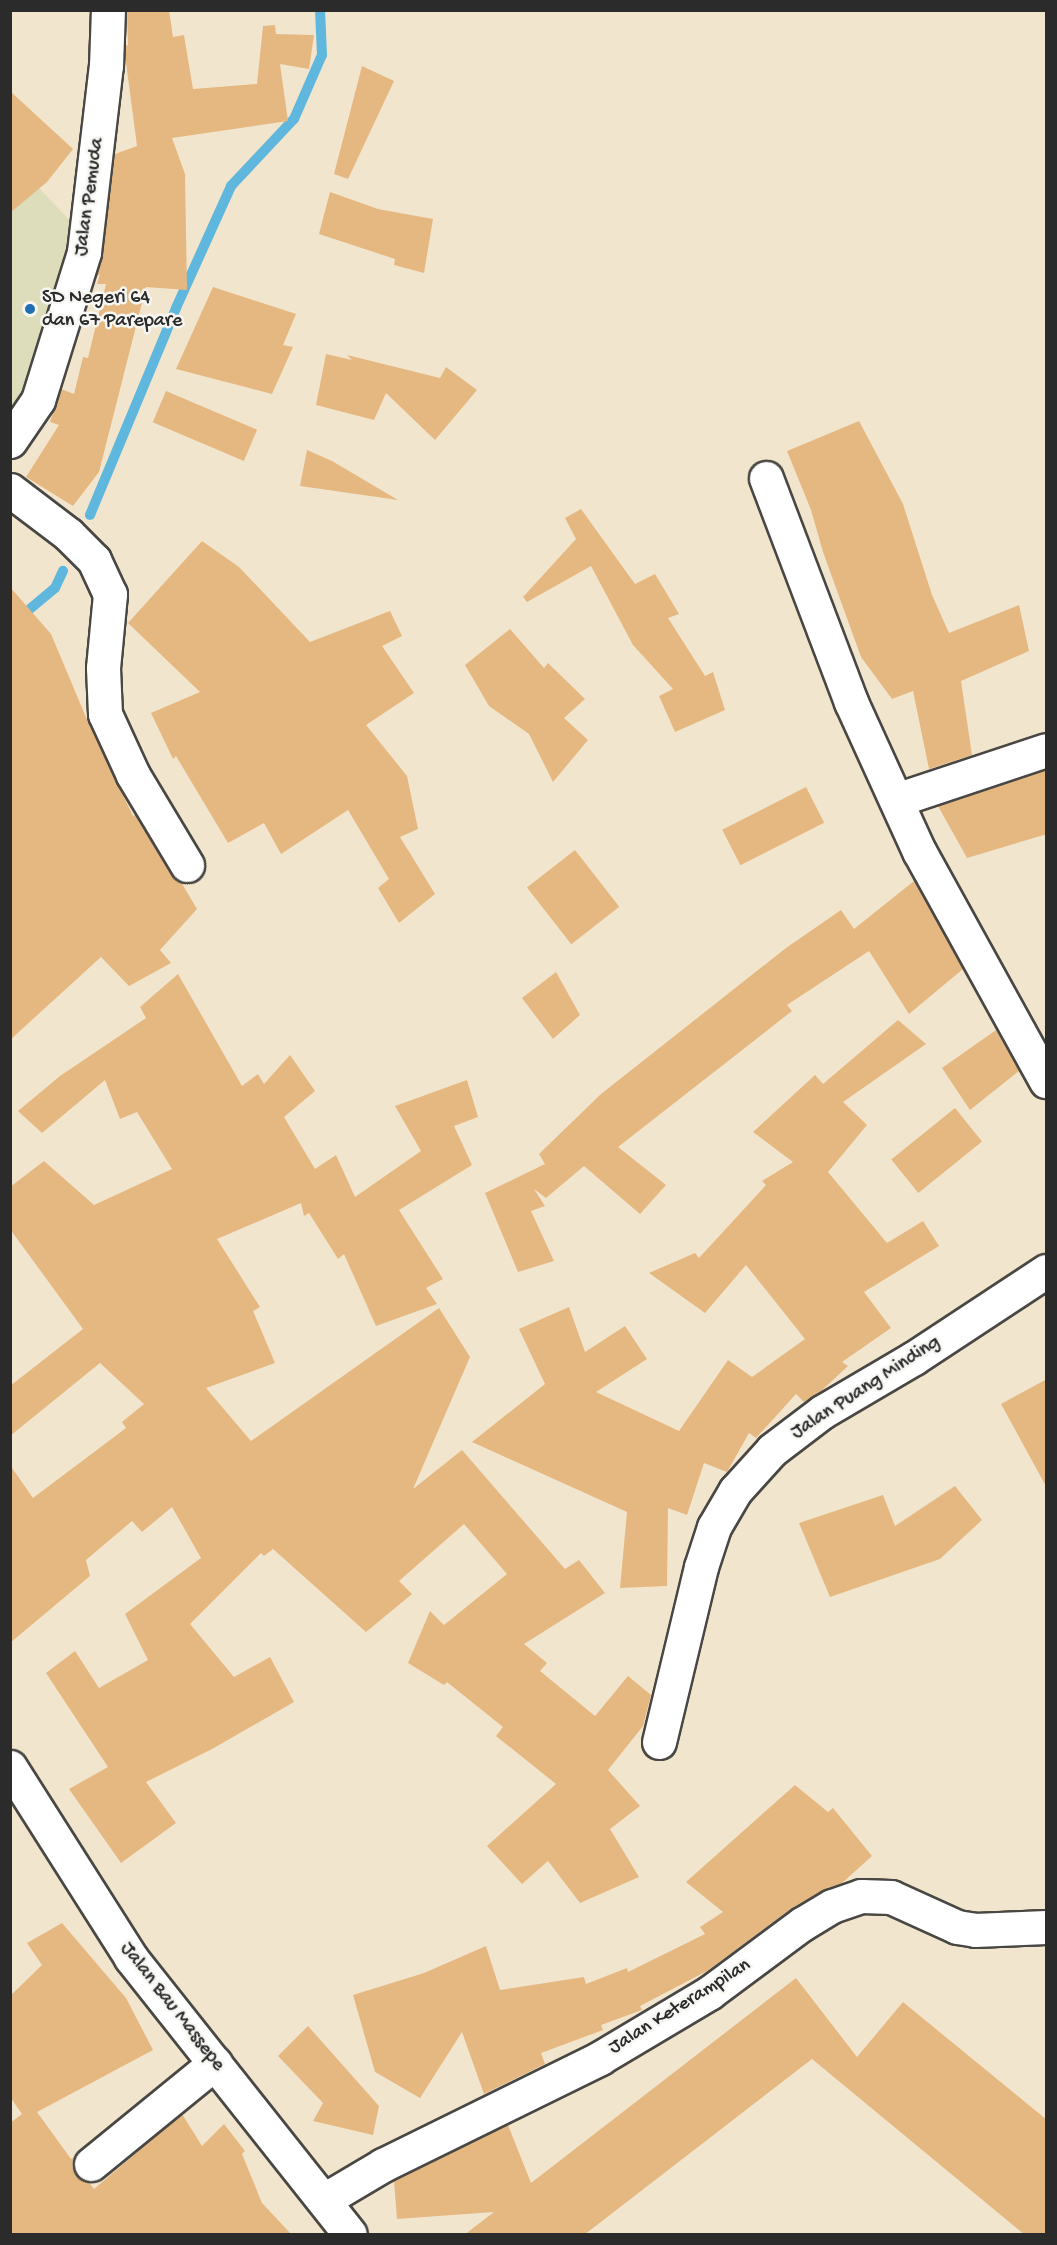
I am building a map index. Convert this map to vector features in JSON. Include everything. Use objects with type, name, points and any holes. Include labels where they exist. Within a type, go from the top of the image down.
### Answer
[{"type":"main road","name":"Jalan Pemuda","points":[[10,441],[38,400],[84,252],[106,66],[108,10]]},
{"type":"main road","points":[[766,478],[851,702],[919,850],[1047,1082]]},
{"type":"main road","points":[[10,490],[68,534],[94,560],[110,594],[103,668],[105,714],[133,775],[187,865]]},
{"type":"main road","points":[[896,800],[1047,750]]},
{"type":"main road","name":"Jalan Puang Minding","points":[[659,1742],[701,1567],[714,1527],[735,1491],[772,1450],[822,1412],[914,1358],[1047,1271]]},
{"type":"main road","name":"Jalan Bau Massepe","points":[[10,1767],[131,1958],[350,2235]]},
{"type":"main road","name":"Jalan Keterampilan","points":[[324,2200],[383,2165],[600,2058],[709,1993],[802,1924],[832,1906],[861,1896],[891,1897],[957,1927],[975,1930],[1047,1928]]},
{"type":"main road","points":[[91,2164],[215,2063]]},
{"type":"shaded area","name":"SD Negeri 64 dan 67 Parepare","points":[[11,158],[72,223],[28,394],[11,416]]},
{"type":"building","points":[[127,10],[169,10],[173,37],[184,35],[193,89],[257,84],[263,26],[275,25],[276,34],[314,35],[309,69],[280,64],[288,121],[172,138],[185,174],[187,290],[146,287],[99,472],[73,506],[26,477],[59,425],[50,422],[61,389],[74,394],[83,357],[88,358],[106,284],[97,284],[100,274],[96,277],[103,254],[115,154],[137,146],[125,55],[125,46],[128,45]]},
{"type":"building","points":[[362,66],[394,81],[348,179],[334,174]]},
{"type":"building","points":[[10,91],[73,149],[47,182],[10,213]]},
{"type":"building","points":[[330,192],[378,209],[433,219],[424,273],[394,265],[395,259],[319,234]]},
{"type":"building","points":[[213,287],[296,314],[283,345],[293,347],[272,394],[176,369]]},
{"type":"building","points":[[326,354],[352,360],[347,355],[440,378],[446,367],[477,390],[435,440],[386,393],[374,420],[316,405]]},
{"type":"building","points":[[166,391],[257,430],[244,461],[153,422]]},
{"type":"building","points":[[859,421],[903,504],[932,595],[949,633],[1019,605],[1029,651],[961,681],[972,755],[929,769],[913,691],[892,699],[861,657],[823,552],[811,510],[787,451]]},
{"type":"building","points":[[307,450],[332,461],[398,500],[300,486]]},
{"type":"building","points":[[581,509],[635,584],[655,574],[679,614],[668,618],[705,676],[713,672],[725,710],[675,732],[659,696],[673,689],[633,645],[591,566],[527,602],[523,597],[576,539],[565,518]]},
{"type":"building","points":[[202,541],[239,567],[310,642],[390,611],[402,636],[382,646],[414,693],[366,725],[407,776],[418,829],[400,837],[435,894],[399,923],[378,888],[389,879],[348,810],[281,854],[264,823],[228,843],[176,756],[173,759],[151,713],[200,692],[128,623]]},
{"type":"building","points":[[10,587],[51,634],[88,722],[133,816],[135,815],[171,875],[181,882],[197,909],[160,950],[171,963],[129,986],[101,957],[10,1040]]},
{"type":"building","points":[[510,629],[544,668],[548,663],[585,699],[564,718],[588,740],[553,782],[529,734],[489,706],[465,665]]},
{"type":"building","points":[[1047,770],[1047,834],[967,858],[938,806]]},
{"type":"building","points":[[806,787],[824,823],[740,865],[722,830]]},
{"type":"building","points":[[575,850],[619,907],[571,944],[527,888]]},
{"type":"building","points":[[914,881],[963,969],[909,1014],[869,951],[787,1005],[792,1011],[618,1147],[666,1185],[640,1214],[584,1166],[546,1198],[534,1189],[545,1206],[531,1211],[554,1261],[518,1272],[485,1193],[545,1164],[539,1154],[601,1094],[786,948],[841,910],[854,929]]},
{"type":"building","points":[[556,972],[580,1015],[553,1039],[522,998]]},
{"type":"building","points":[[178,974],[242,1086],[258,1074],[264,1084],[290,1055],[315,1091],[284,1117],[315,1169],[336,1155],[355,1197],[421,1151],[395,1106],[467,1080],[478,1117],[454,1126],[472,1165],[399,1210],[443,1279],[426,1288],[437,1304],[376,1326],[344,1254],[338,1259],[309,1213],[304,1216],[301,1203],[217,1239],[260,1307],[253,1311],[275,1363],[206,1388],[251,1441],[439,1308],[470,1357],[413,1489],[462,1450],[565,1569],[579,1560],[605,1593],[524,1644],[547,1663],[540,1671],[595,1716],[628,1676],[651,1695],[643,1726],[608,1770],[640,1806],[610,1829],[639,1877],[580,1903],[548,1861],[522,1884],[487,1846],[556,1784],[496,1736],[503,1727],[447,1682],[444,1685],[408,1663],[430,1611],[444,1625],[507,1574],[464,1524],[399,1581],[412,1594],[366,1632],[273,1549],[264,1556],[261,1553],[190,1624],[234,1677],[270,1657],[294,1702],[212,1749],[146,1782],[176,1823],[121,1863],[69,1789],[108,1767],[46,1673],[75,1651],[99,1688],[148,1660],[125,1614],[201,1558],[172,1507],[142,1532],[132,1521],[86,1560],[90,1576],[10,1643],[10,1465],[33,1498],[126,1428],[122,1422],[144,1404],[100,1363],[10,1436],[10,1386],[83,1329],[10,1229],[10,1187],[44,1161],[94,1205],[172,1169],[137,1112],[120,1119],[105,1080],[42,1133],[18,1111],[60,1076],[146,1018],[140,1007]]},
{"type":"building","points":[[898,1020],[926,1044],[843,1102],[867,1125],[828,1172],[887,1243],[923,1221],[939,1246],[864,1292],[891,1328],[842,1362],[848,1366],[820,1392],[804,1402],[796,1394],[756,1438],[749,1433],[727,1472],[704,1463],[687,1515],[668,1508],[667,1586],[620,1588],[627,1512],[472,1442],[545,1384],[519,1329],[569,1307],[585,1352],[625,1326],[647,1359],[596,1392],[679,1431],[728,1360],[752,1377],[805,1339],[746,1265],[705,1313],[649,1273],[695,1253],[699,1258],[766,1185],[762,1181],[793,1162],[753,1132],[815,1075],[823,1084]]},
{"type":"building","points":[[996,1030],[1019,1071],[970,1110],[942,1068]]},
{"type":"building","points":[[955,1108],[982,1141],[918,1193],[891,1160]]},
{"type":"building","points":[[1047,1379],[1047,1488],[1001,1404]]},
{"type":"building","points":[[955,1486],[982,1520],[940,1559],[830,1597],[799,1523],[883,1495],[895,1526]]},
{"type":"building","points":[[795,1785],[828,1812],[833,1808],[872,1856],[842,1883],[823,1890],[792,1908],[707,1971],[640,2006],[642,2010],[601,2025],[603,2030],[541,2053],[545,2064],[484,2094],[462,2032],[420,2098],[375,2072],[353,1995],[424,1973],[486,1946],[500,1990],[584,1977],[586,1984],[627,1968],[628,1972],[705,1934],[700,1927],[723,1912],[686,1882]]},
{"type":"building","points":[[62,1923],[126,1998],[153,2050],[37,2112],[71,2159],[73,2158],[72,2166],[76,2175],[89,2182],[94,2189],[182,2114],[202,2146],[224,2124],[245,2151],[242,2154],[262,2203],[292,2235],[10,2235],[10,2123],[22,2114],[10,2097],[10,1996],[42,1965],[27,1943]]},
{"type":"building","points":[[796,1978],[857,2057],[903,2002],[1047,2120],[1047,2235],[1025,2235],[812,2059],[584,2235],[464,2235],[494,2212],[397,2219],[394,2181],[508,2125],[531,2183]]},
{"type":"building","points":[[308,2026],[379,2106],[373,2135],[313,2121],[323,2103],[278,2056]]},
{"type":"waterway","points":[[90,515],[176,308],[231,186],[294,119],[322,55],[320,10]]},
{"type":"waterway","points":[[19,618],[55,588],[63,571]]},
{"type":"place","name":"SD Negeri 64 dan 67 Parepare","points":[[30,309]]}]
